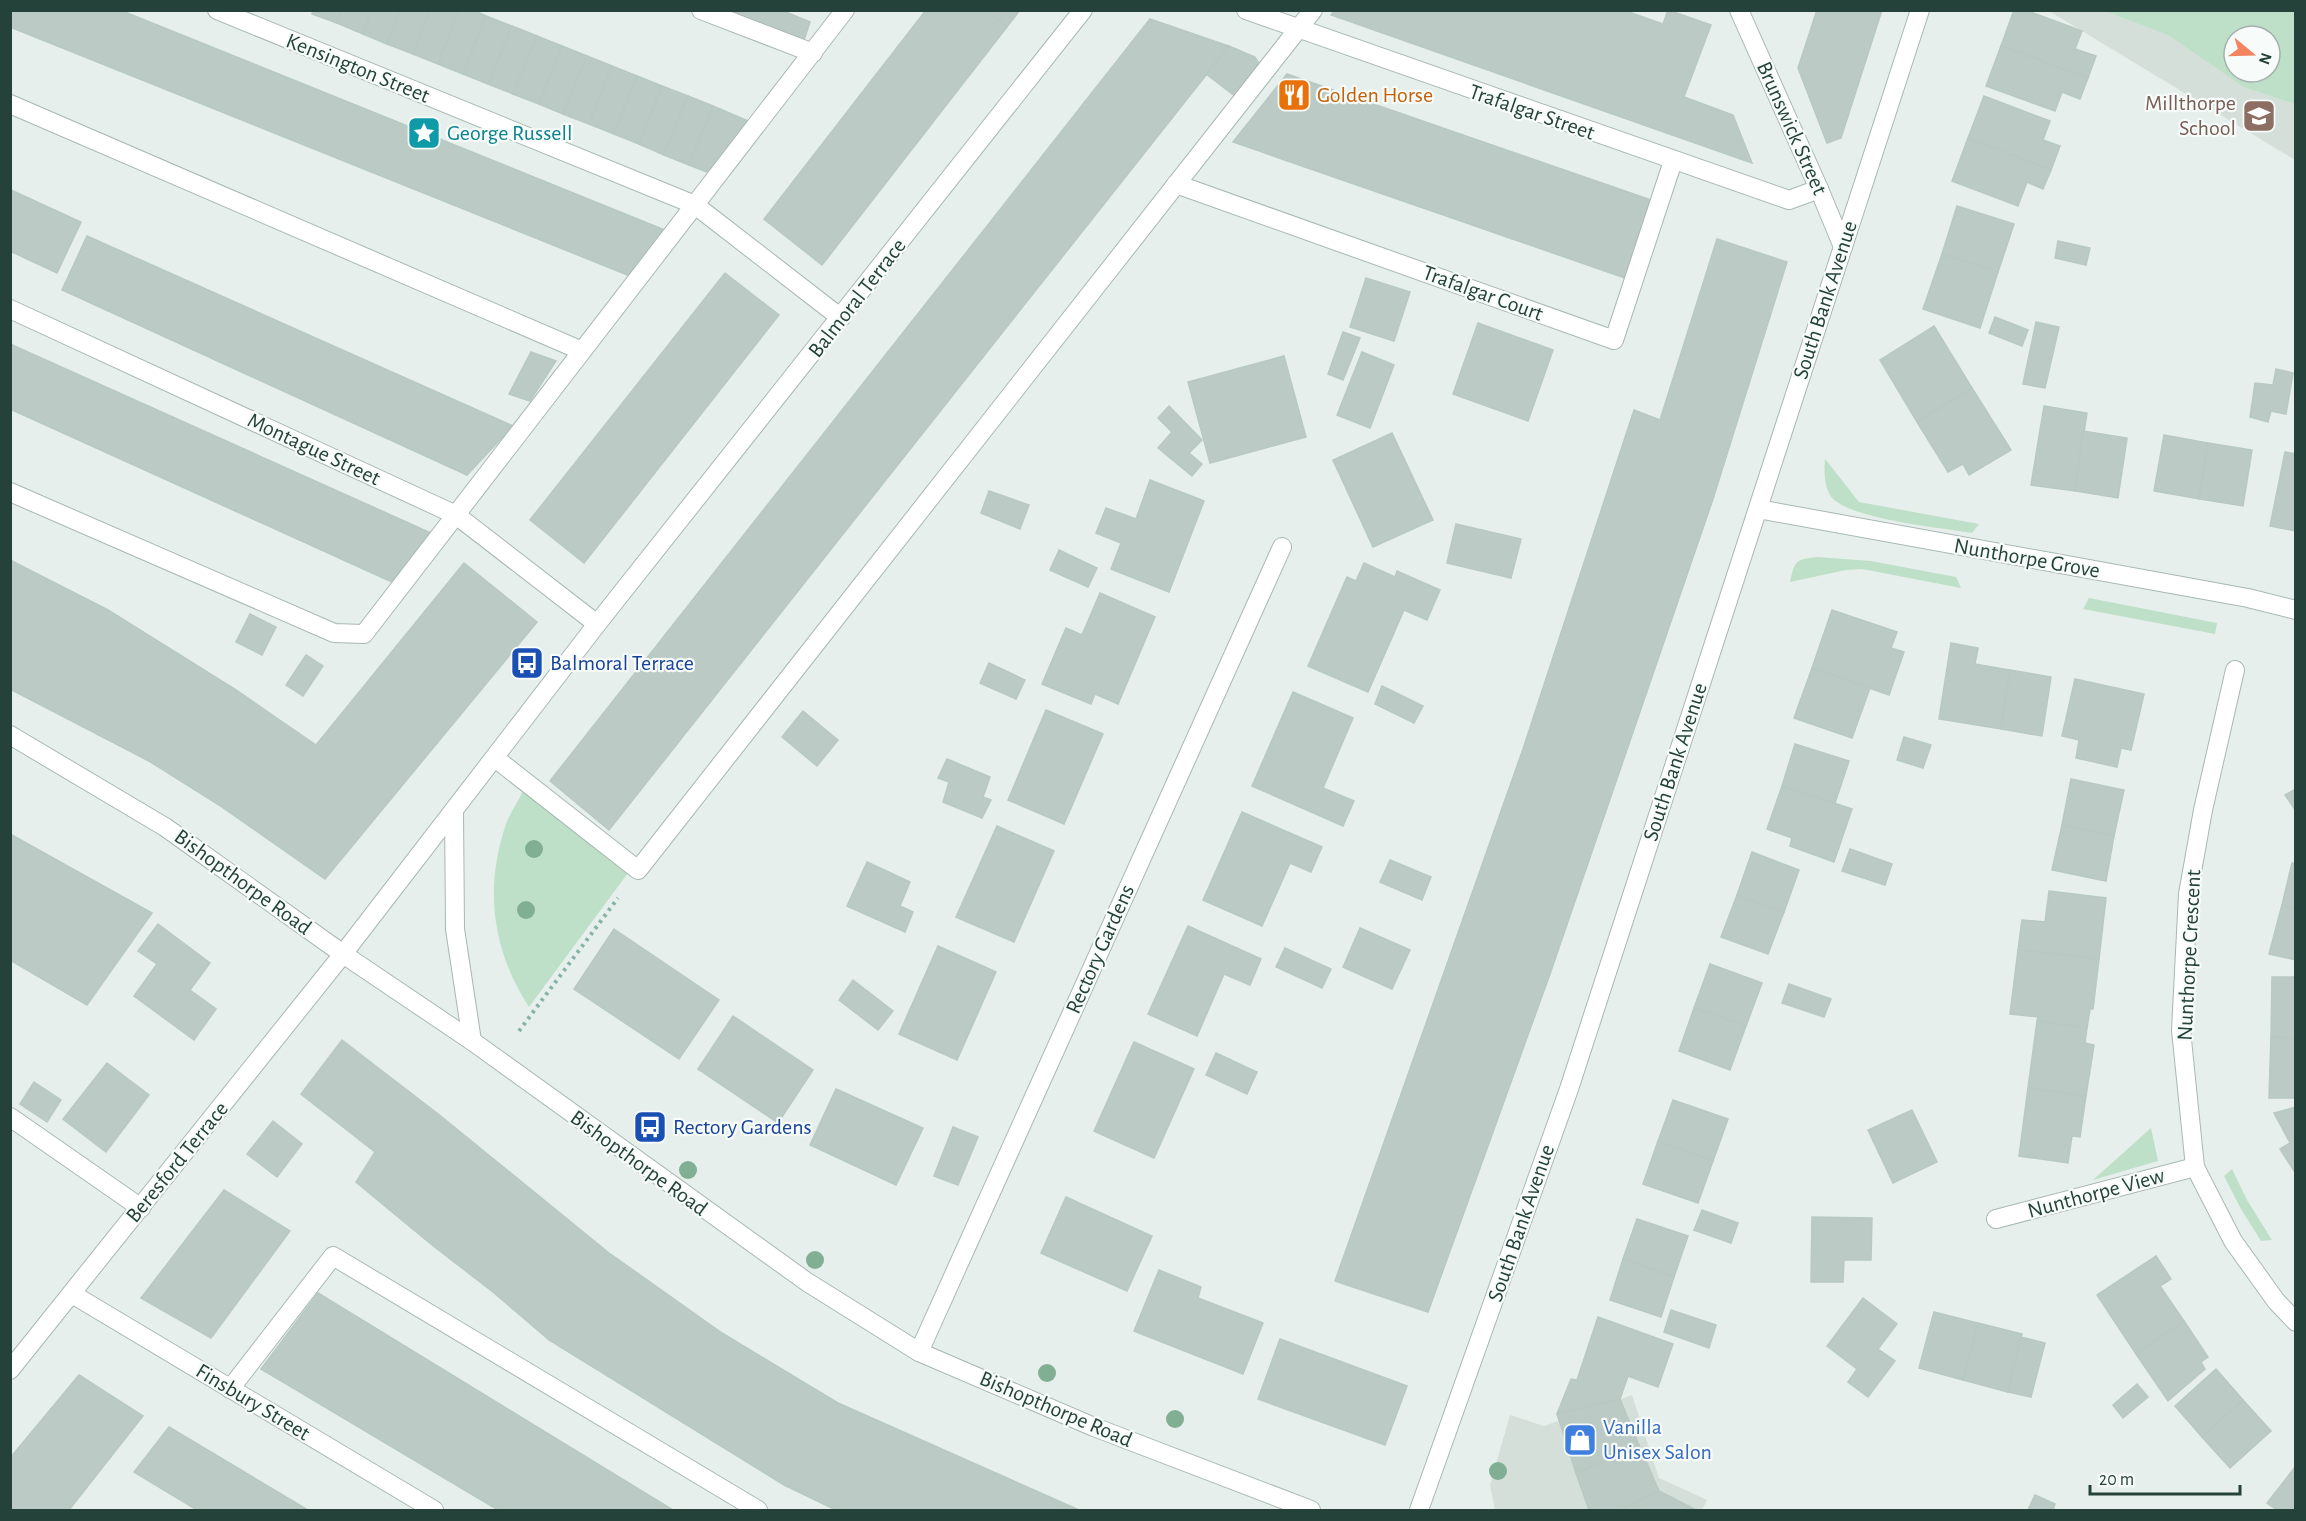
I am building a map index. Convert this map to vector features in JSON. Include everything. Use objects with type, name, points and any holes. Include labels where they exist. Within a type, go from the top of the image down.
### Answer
[{"type":"street","name":"Kensington Street","points":[[217,10],[695,205],[841,318]]},
{"type":"street","points":[[701,10],[813,53]]},
{"type":"street","points":[[10,492],[334,633],[364,634],[845,10]]},
{"type":"street","name":"Balmoral Terrace","points":[[343,954],[597,624],[1083,10]]},
{"type":"street","name":"Trafalgar Street","points":[[1246,10],[1789,200],[1819,189]]},
{"type":"street","points":[[495,758],[638,870],[1313,10]]},
{"type":"street","name":"South Bank Avenue","points":[[1419,1510],[1569,1089],[1920,10]]},
{"type":"street","name":"Brunswick Street","points":[[1735,12],[1819,189],[1843,247]]},
{"type":"street","points":[[10,104],[582,351]]},
{"type":"street","name":"Trafalgar Court","points":[[1176,184],[1614,339],[1673,161]]},
{"type":"street","name":"Montague Street","points":[[10,309],[456,515],[597,624]]},
{"type":"street","name":"Nunthorpe Grove","points":[[1758,509],[2236,596],[2295,610]]},
{"type":"street","name":"Rectory Gardens","points":[[919,1352],[1282,547]]},
{"type":"street","name":"Nunthorpe Crescent","points":[[2235,670],[2188,894],[2181,1030],[2195,1167],[2233,1241],[2276,1301],[2295,1322]]},
{"type":"street","name":"Bishopthorpe Road","points":[[10,735],[165,826],[343,954],[472,1041],[807,1282],[919,1352],[1094,1427],[1311,1510]]},
{"type":"street","points":[[454,812],[455,929],[472,1041]]},
{"type":"street","name":"Beresford Terrace","points":[[10,1370],[343,954]]},
{"type":"street","points":[[10,1116],[141,1208]]},
{"type":"street","name":"Nunthorpe View","points":[[1996,1219],[2195,1167]]},
{"type":"street","points":[[230,1389],[333,1256],[758,1510]]},
{"type":"street","name":"Finsbury Street","points":[[72,1294],[434,1510]]},
{"type":"path","points":[[497,1061],[638,870]]},
{"type":"shaded area","name":"Millthorpe School","points":[[2049,11],[2295,11],[2295,160]]},
{"type":"shaded area","points":[[1632,1395],[1659,1478],[1707,1500],[1702,1510],[1495,1510],[1490,1485],[1510,1415],[1544,1426]]},
{"type":"green space","points":[[2105,11],[2295,11],[2295,104],[2240,84],[2282,84],[2282,24],[2222,24],[2222,72],[2168,35]]},
{"type":"green space","points":[[1825,459],[1859,502],[1979,524],[1972,533],[1896,521],[1854,510],[1839,503],[1830,495],[1826,482]]},
{"type":"green space","points":[[1818,557],[1871,561],[1956,577],[1961,588],[1862,569],[1846,570],[1790,582],[1793,569],[1798,562]]},
{"type":"green space","points":[[2089,598],[2217,623],[2215,634],[2083,609]]},
{"type":"green space","points":[[523,791],[628,873],[529,1007],[516,985],[500,941],[495,918],[494,895],[499,848],[508,820]]},
{"type":"green space","points":[[2151,1128],[2158,1161],[2093,1180]]},
{"type":"green space","points":[[2232,1169],[2247,1200],[2272,1240],[2261,1241],[2241,1209],[2224,1176]]},
{"type":"building","points":[[10,10],[120,10],[665,230],[630,276],[10,27]]},
{"type":"building","points":[[313,10],[342,10],[337,23],[312,14]]},
{"type":"building","points":[[342,10],[372,10],[363,34],[337,23]]},
{"type":"building","points":[[372,10],[401,10],[387,44],[363,34]]},
{"type":"building","points":[[401,10],[430,10],[413,54],[387,44]]},
{"type":"building","points":[[430,10],[459,10],[438,64],[413,54]]},
{"type":"building","points":[[459,10],[473,10],[486,16],[463,74],[438,64]]},
{"type":"building","points":[[717,10],[781,10],[810,22],[803,43]]},
{"type":"building","points":[[926,10],[985,10],[1007,27],[822,265],[764,219]]},
{"type":"building","points":[[985,10],[1020,10],[1007,27]]},
{"type":"building","points":[[1335,10],[1623,10],[1663,24],[1668,10],[1711,25],[1684,97],[1733,115],[1752,163],[1331,15]]},
{"type":"building","points":[[1817,10],[1882,10],[1841,138],[1827,143],[1798,68]]},
{"type":"building","points":[[2014,10],[2025,10],[2082,31],[2075,49],[2096,56],[2088,78],[2001,46]]},
{"type":"building","points":[[486,16],[512,26],[488,84],[463,74]]},
{"type":"building","points":[[1150,19],[1229,46],[609,830],[550,781]]},
{"type":"building","points":[[512,26],[537,36],[513,94],[488,84]]},
{"type":"building","points":[[537,36],[562,46],[539,104],[513,94]]},
{"type":"building","points":[[562,46],[587,56],[563,114],[539,104]]},
{"type":"building","points":[[1229,46],[1255,57],[1260,65],[1236,97],[1206,74]]},
{"type":"building","points":[[2001,46],[2088,78],[2080,99],[2062,92],[2055,111],[1986,86]]},
{"type":"building","points":[[587,56],[612,66],[589,124],[563,114]]},
{"type":"building","points":[[612,66],[637,76],[614,134],[589,124]]},
{"type":"building","points":[[1287,74],[1651,200],[1625,278],[1233,142]]},
{"type":"building","points":[[637,76],[662,86],[639,144],[614,134]]},
{"type":"building","points":[[662,86],[688,96],[664,155],[639,144]]},
{"type":"building","points":[[688,96],[713,106],[689,165],[664,155]]},
{"type":"building","points":[[1984,96],[2050,121],[2043,140],[2060,146],[2051,170],[1968,138]]},
{"type":"building","points":[[713,106],[753,123],[715,175],[689,165]]},
{"type":"building","points":[[1968,138],[2051,170],[2043,189],[2027,182],[2018,206],[1952,181]]},
{"type":"building","points":[[11,190],[81,222],[57,273],[10,251]]},
{"type":"building","points":[[1957,206],[2014,224],[1998,272],[1942,254]]},
{"type":"building","points":[[87,236],[513,426],[467,475],[62,290]]},
{"type":"building","points":[[1717,239],[1787,262],[1713,499],[1550,974],[1428,1312],[1335,1281],[1523,749],[1634,410],[1660,420]]},
{"type":"building","points":[[2058,241],[2090,248],[2086,265],[2055,258]]},
{"type":"building","points":[[1942,254],[1998,272],[1980,328],[1923,309]]},
{"type":"building","points":[[725,273],[779,315],[584,563],[530,520]]},
{"type":"building","points":[[1366,278],[1410,292],[1394,341],[1350,327]]},
{"type":"building","points":[[1995,317],[2028,330],[2022,346],[1989,333]]},
{"type":"building","points":[[2036,322],[2059,327],[2045,388],[2023,384]]},
{"type":"building","points":[[1478,323],[1553,350],[1528,421],[1453,394]]},
{"type":"building","points":[[1934,326],[1972,388],[1917,422],[1880,360]]},
{"type":"building","points":[[1343,332],[1360,338],[1343,380],[1328,374]]},
{"type":"building","points":[[10,344],[431,533],[392,582],[10,409]]},
{"type":"building","points":[[531,352],[556,361],[530,401],[509,394]]},
{"type":"building","points":[[1362,352],[1394,365],[1370,428],[1337,415]]},
{"type":"building","points":[[1284,356],[1306,437],[1210,463],[1188,382]]},
{"type":"building","points":[[2276,369],[2293,373],[2286,414],[2271,411],[2268,422],[2250,417],[2255,383],[2273,385]]},
{"type":"building","points":[[1972,388],[2011,450],[1969,475],[1963,464],[1948,472],[1917,422]]},
{"type":"building","points":[[1169,406],[1202,440],[1189,453],[1202,464],[1192,476],[1158,448],[1172,432],[1158,418]]},
{"type":"building","points":[[2044,406],[2087,413],[2075,491],[2031,485]]},
{"type":"building","points":[[2083,431],[2127,438],[2118,498],[2075,491]]},
{"type":"building","points":[[1392,433],[1433,520],[1373,547],[1333,460]]},
{"type":"building","points":[[2164,435],[2208,443],[2199,499],[2154,491]]},
{"type":"building","points":[[2208,443],[2252,450],[2243,506],[2199,499]]},
{"type":"building","points":[[2285,452],[2296,454],[2296,531],[2270,526]]},
{"type":"building","points":[[1150,480],[1204,501],[1169,592],[1111,569],[1121,543],[1096,533],[1106,508],[1136,519]]},
{"type":"building","points":[[989,491],[1029,505],[1020,529],[981,513]]},
{"type":"building","points":[[1456,524],[1521,539],[1511,578],[1447,563]]},
{"type":"building","points":[[1059,550],[1097,568],[1088,587],[1050,570]]},
{"type":"building","points":[[10,560],[108,610],[236,690],[316,745],[464,563],[537,622],[325,879],[219,805],[149,761],[10,689]]},
{"type":"building","points":[[1364,563],[1395,577],[1397,571],[1440,590],[1427,620],[1404,610],[1368,692],[1308,666],[1347,577],[1356,581]]},
{"type":"building","points":[[1100,593],[1155,617],[1118,704],[1095,694],[1091,704],[1042,684],[1066,628],[1082,635]]},
{"type":"building","points":[[1832,610],[1897,632],[1891,648],[1904,652],[1889,695],[1812,668]]},
{"type":"building","points":[[250,614],[276,627],[262,655],[236,642]]},
{"type":"building","points":[[1951,643],[1978,648],[1975,664],[2010,670],[2001,729],[1939,719]]},
{"type":"building","points":[[306,655],[323,666],[303,696],[286,685]]},
{"type":"building","points":[[989,663],[1025,680],[1016,699],[980,683]]},
{"type":"building","points":[[1812,668],[1870,688],[1852,738],[1794,718]]},
{"type":"building","points":[[2010,670],[2051,677],[2042,736],[2001,729]]},
{"type":"building","points":[[2075,679],[2144,694],[2131,750],[2121,748],[2117,767],[2076,758],[2079,740],[2062,736]]},
{"type":"building","points":[[1382,686],[1423,706],[1414,723],[1375,704]]},
{"type":"building","points":[[1293,692],[1353,718],[1323,788],[1354,801],[1343,826],[1252,786]]},
{"type":"building","points":[[1046,710],[1103,734],[1064,824],[1008,800]]},
{"type":"building","points":[[803,711],[838,740],[817,766],[782,737]]},
{"type":"building","points":[[1904,737],[1931,745],[1923,768],[1897,760]]},
{"type":"building","points":[[1795,744],[1849,761],[1835,803],[1782,786]]},
{"type":"building","points":[[947,759],[990,777],[983,797],[991,800],[982,818],[943,802],[949,782],[938,778]]},
{"type":"building","points":[[2071,779],[2124,790],[2114,836],[2062,825]]},
{"type":"building","points":[[1782,786],[1852,809],[1834,862],[1790,846],[1792,838],[1767,829]]},
{"type":"building","points":[[2296,789],[2296,811],[2285,795]]},
{"type":"building","points":[[1242,812],[1322,847],[1311,872],[1290,863],[1262,926],[1203,900]]},
{"type":"building","points":[[2062,825],[2114,836],[2106,881],[2052,870]]},
{"type":"building","points":[[997,826],[1054,851],[1014,942],[956,917]]},
{"type":"building","points":[[10,834],[152,913],[87,1005],[10,960]]},
{"type":"building","points":[[1850,849],[1892,864],[1885,885],[1842,871]]},
{"type":"building","points":[[1752,852],[1799,870],[1784,912],[1737,895]]},
{"type":"building","points":[[1390,860],[1431,877],[1422,900],[1380,882]]},
{"type":"building","points":[[867,862],[910,882],[900,906],[913,912],[905,932],[847,906]]},
{"type":"building","points":[[2292,863],[2296,864],[2296,909],[2282,905]]},
{"type":"building","points":[[2049,891],[2106,898],[2099,959],[2018,950],[2022,920],[2045,922]]},
{"type":"building","points":[[1737,895],[1784,912],[1768,954],[1721,937]]},
{"type":"building","points":[[2282,905],[2296,909],[2296,960],[2269,954]]},
{"type":"building","points":[[158,924],[210,963],[190,990],[216,1009],[194,1040],[134,996],[157,964],[138,951]]},
{"type":"building","points":[[1188,926],[1261,959],[1250,985],[1224,974],[1197,1036],[1148,1014]]},
{"type":"building","points":[[1360,928],[1410,950],[1392,989],[1343,967]]},
{"type":"building","points":[[614,929],[719,1000],[679,1059],[574,989]]},
{"type":"building","points":[[938,946],[996,972],[957,1060],[899,1034]]},
{"type":"building","points":[[1285,948],[1331,969],[1322,988],[1276,967]]},
{"type":"building","points":[[2018,950],[2099,959],[2093,1009],[2090,1009],[2087,1028],[2037,1021],[2038,1017],[2010,1014]]},
{"type":"building","points":[[1710,964],[1762,983],[1746,1026],[1694,1008]]},
{"type":"building","points":[[2272,977],[2296,977],[2296,1039],[2271,1037]]},
{"type":"building","points":[[853,980],[893,1011],[878,1030],[839,1000]]},
{"type":"building","points":[[1789,984],[1831,999],[1824,1017],[1782,1003]]},
{"type":"building","points":[[1694,1008],[1746,1026],[1730,1070],[1679,1051]]},
{"type":"building","points":[[733,1016],[813,1070],[778,1123],[698,1069]]},
{"type":"building","points":[[2037,1021],[2087,1028],[2085,1043],[2094,1045],[2086,1096],[2028,1088]]},
{"type":"building","points":[[2271,1037],[2296,1039],[2296,1098],[2269,1098]]},
{"type":"building","points":[[342,1040],[442,1117],[609,1253],[722,1333],[838,1403],[1079,1510],[836,1510],[784,1485],[549,1340],[356,1182],[375,1152],[301,1094]]},
{"type":"building","points":[[1134,1042],[1194,1069],[1154,1158],[1094,1131]]},
{"type":"building","points":[[1216,1053],[1257,1072],[1247,1094],[1206,1075]]},
{"type":"building","points":[[107,1063],[149,1095],[106,1152],[63,1119]]},
{"type":"building","points":[[34,1082],[61,1100],[47,1122],[20,1104]]},
{"type":"building","points":[[2028,1088],[2086,1096],[2080,1137],[2072,1136],[2068,1163],[2019,1156]]},
{"type":"building","points":[[836,1089],[923,1128],[896,1185],[810,1145]]},
{"type":"building","points":[[1673,1100],[1728,1119],[1713,1161],[1658,1141]]},
{"type":"building","points":[[2296,1107],[2296,1174],[2280,1149],[2290,1143],[2274,1113]]},
{"type":"building","points":[[1912,1110],[1937,1162],[1893,1183],[1868,1130]]},
{"type":"building","points":[[273,1121],[302,1144],[277,1177],[247,1154]]},
{"type":"building","points":[[953,1127],[978,1137],[958,1185],[934,1176]]},
{"type":"building","points":[[1658,1141],[1713,1161],[1698,1203],[1643,1184]]},
{"type":"building","points":[[224,1190],[290,1231],[211,1338],[141,1298]]},
{"type":"building","points":[[1066,1197],[1152,1236],[1127,1291],[1041,1253]]},
{"type":"building","points":[[1702,1210],[1738,1223],[1731,1243],[1694,1230]]},
{"type":"building","points":[[1812,1217],[1872,1218],[1871,1260],[1844,1260],[1843,1282],[1811,1282]]},
{"type":"building","points":[[1637,1219],[1688,1236],[1674,1277],[1623,1259]]},
{"type":"building","points":[[2156,1256],[2171,1279],[2160,1286],[2184,1321],[2136,1354],[2097,1295]]},
{"type":"building","points":[[1623,1259],[1674,1277],[1661,1317],[1610,1300]]},
{"type":"building","points":[[1159,1270],[1201,1287],[1198,1298],[1263,1323],[1243,1374],[1134,1331]]},
{"type":"building","points":[[318,1293],[673,1510],[498,1510],[261,1369]]},
{"type":"building","points":[[1863,1298],[1897,1324],[1878,1349],[1895,1361],[1868,1397],[1848,1382],[1857,1369],[1827,1346]]},
{"type":"building","points":[[1671,1310],[1716,1325],[1709,1348],[1664,1332]]},
{"type":"building","points":[[1934,1312],[1978,1323],[1963,1380],[1919,1368]]},
{"type":"building","points":[[1598,1317],[1673,1344],[1658,1387],[1628,1376],[1620,1399],[1557,1414],[1571,1379],[1577,1380]]},
{"type":"building","points":[[2184,1321],[2208,1357],[2201,1362],[2205,1369],[2168,1401],[2136,1354]]},
{"type":"building","points":[[1978,1323],[2022,1334],[2008,1392],[1963,1380]]},
{"type":"building","points":[[2021,1337],[2045,1343],[2031,1397],[2008,1392]]},
{"type":"building","points":[[1280,1339],[1407,1386],[1385,1445],[1258,1399]]},
{"type":"building","points":[[2216,1369],[2243,1400],[2202,1437],[2175,1406]]},
{"type":"building","points":[[79,1375],[143,1416],[69,1510],[10,1510],[10,1458]]},
{"type":"building","points":[[2137,1384],[2148,1397],[2123,1418],[2113,1405]]},
{"type":"building","points":[[1620,1399],[1639,1445],[1576,1473],[1557,1414]]},
{"type":"building","points":[[2243,1400],[2271,1431],[2230,1468],[2202,1437]]},
{"type":"building","points":[[169,1427],[308,1510],[197,1510],[134,1472]]},
{"type":"building","points":[[1639,1445],[1659,1491],[1621,1510],[1589,1510],[1576,1473]]},
{"type":"building","points":[[2296,1466],[2296,1510],[2277,1510],[2267,1503]]},
{"type":"building","points":[[1659,1491],[1696,1510],[1621,1510]]},
{"type":"building","points":[[2035,1495],[2055,1504],[2053,1510],[2028,1510]]},
{"type":"place","name":"Golden Horse","points":[[1294,95]]},
{"type":"place","name":"Millthorpe School","points":[[2259,116]]},
{"type":"place","name":"George Russell","points":[[424,133]]},
{"type":"place","name":"Balmoral Terrace","points":[[527,663]]},
{"type":"place","name":"Rectory Gardens","points":[[650,1127]]},
{"type":"place","name":"Vanilla Unisex Salon","points":[[1580,1440]]}]
